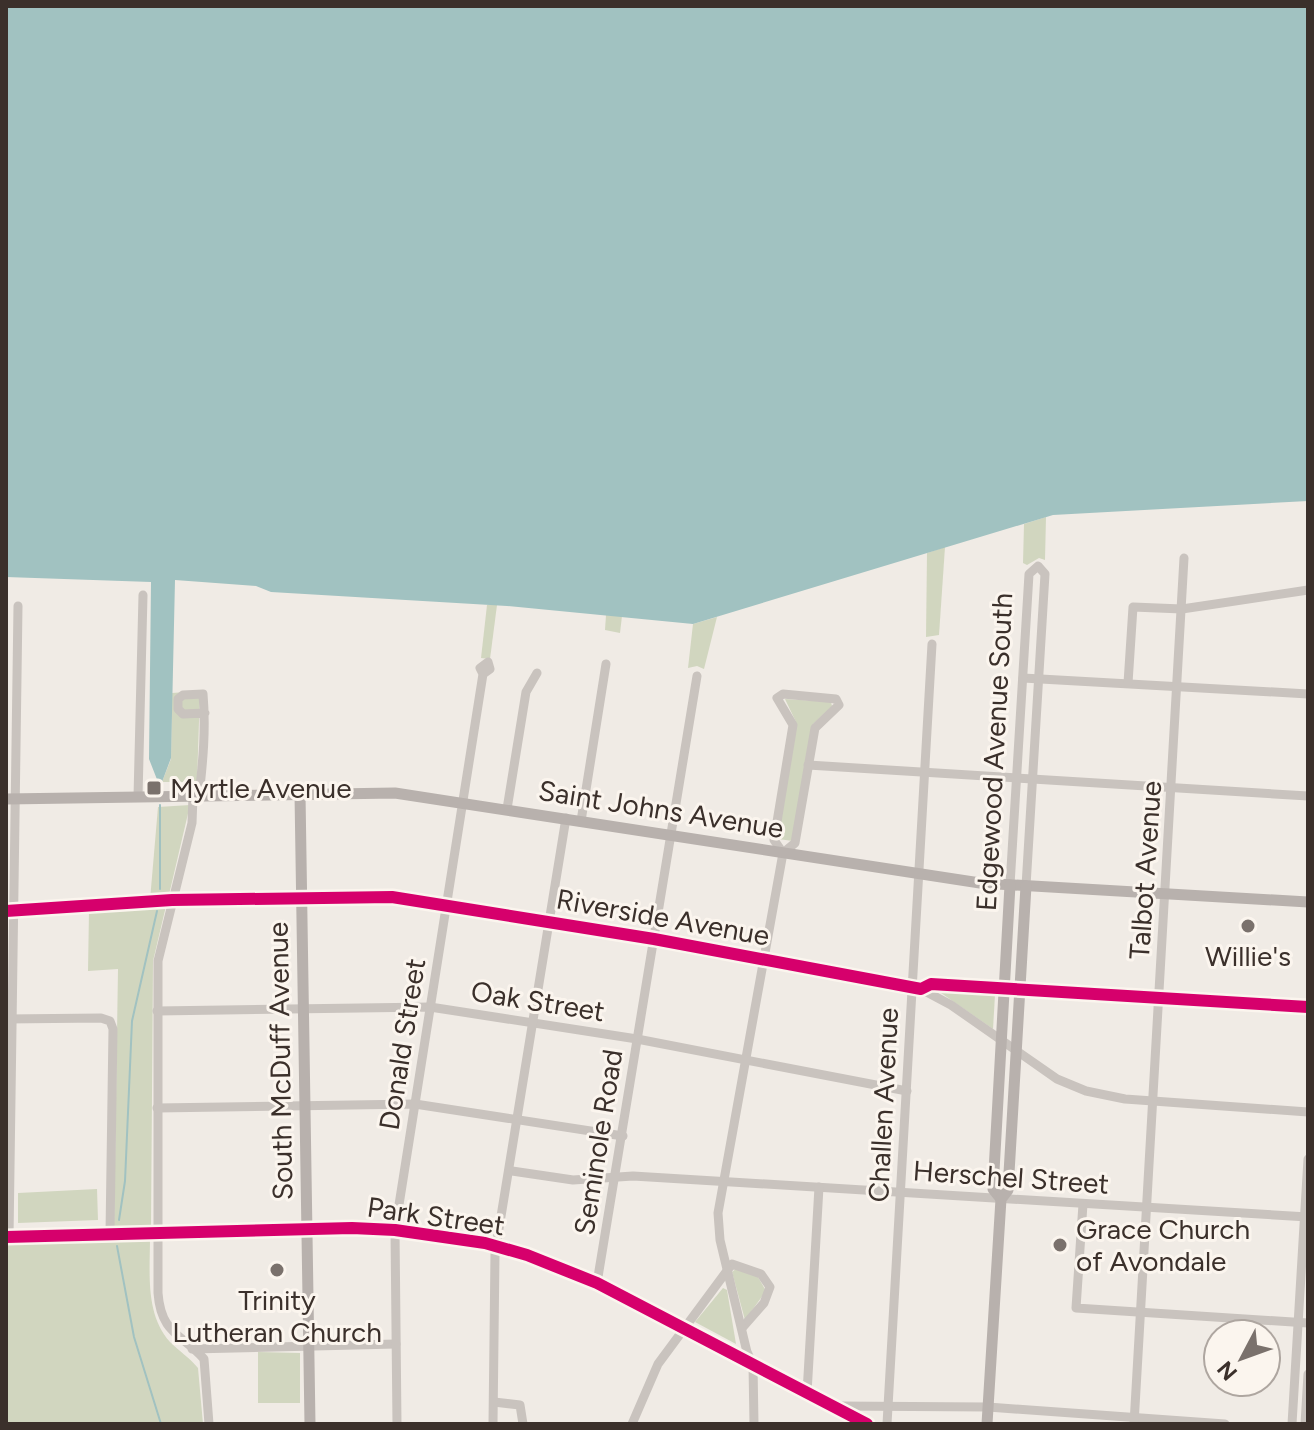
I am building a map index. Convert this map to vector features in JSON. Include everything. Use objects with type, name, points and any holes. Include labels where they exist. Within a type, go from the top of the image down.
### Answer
[{"type":"main road","name":"Saint Johns Avenue","points":[[10,799],[395,793],[919,874],[1010,885],[1308,902]]},
{"type":"main road","name":"South McDuff Avenue","points":[[300,794],[310,1424]]},
{"type":"main road","name":"Edgewood Avenue South","points":[[1001,1199],[993,1189],[1010,885]]},
{"type":"main road","name":"Edgewood Avenue South","points":[[987,1424],[1001,1199],[1008,1190],[1026,886]]},
{"type":"street","name":"Talbot Avenue","points":[[1134,1421],[1184,558]]},
{"type":"street","name":"Edgewood Avenue South","points":[[1010,885],[1029,574],[1038,566],[1045,574],[1026,886]]},
{"type":"street","points":[[1128,683],[1133,607],[1182,609],[1308,590]]},
{"type":"street","points":[[138,797],[143,595]]},
{"type":"street","points":[[8,1237],[10,799],[18,606]]},
{"type":"street","name":"Challen Avenue","points":[[887,1424],[900,1192],[917,988],[919,874],[932,644]]},
{"type":"street","points":[[581,821],[606,664]]},
{"type":"street","points":[[507,809],[526,692],[537,673]]},
{"type":"street","name":"Donald Street","points":[[397,1424],[395,1230],[483,674]]},
{"type":"street","name":"Seminole Road","points":[[597,1283],[697,676]]},
{"type":"street","points":[[1023,678],[1308,694]]},
{"type":"street","points":[[754,1424],[753,1365],[718,1229],[722,1182],[783,853],[795,843],[815,728],[839,705],[836,699],[825,695],[783,694],[777,698],[793,725],[774,840],[783,853]]},
{"type":"street","points":[[205,713],[192,823],[158,961],[157,1231],[160,1310],[172,1333],[201,1355],[206,1366],[209,1424]]},
{"type":"street","points":[[808,765],[1308,796]]},
{"type":"street","points":[[493,1424],[498,1246],[566,818]]},
{"type":"street","name":"Riverside Avenue","points":[[9,911],[172,900],[392,897],[654,939],[917,988],[931,984],[1308,1007]]},
{"type":"street","points":[[917,988],[951,1005],[1057,1079],[1086,1091],[1153,1101],[1308,1112]]},
{"type":"street","name":"Oak Street","points":[[157,1011],[430,1007],[637,1039],[907,1091]]},
{"type":"street","points":[[8,1019],[101,1018],[110,1021],[113,1029],[110,1233]]},
{"type":"street","points":[[157,1108],[415,1104],[623,1136]]},
{"type":"street","points":[[1292,1424],[1303,1322],[1308,1159]]},
{"type":"street","name":"Herschel Street","points":[[512,1171],[573,1180],[616,1177],[722,1182],[1306,1217]]},
{"type":"street","points":[[807,1393],[819,1187]]},
{"type":"street","points":[[1083,1204],[1076,1308],[1303,1322]]},
{"type":"street","name":"Park Street","points":[[8,1237],[307,1228],[395,1230],[498,1246],[597,1283],[867,1424]]},
{"type":"street","points":[[634,1423],[658,1364],[714,1293],[728,1269],[739,1265],[761,1274],[770,1287],[764,1303],[742,1328]]},
{"type":"street","points":[[192,1349],[396,1344]]},
{"type":"street","points":[[1305,1424],[1308,1374]]},
{"type":"street","points":[[494,1402],[520,1405],[523,1424]]},
{"type":"street","points":[[832,1406],[988,1407],[1134,1421],[1225,1424]]},
{"type":"green space","points":[[1046,517],[1045,560],[1039,558],[1027,565],[1023,563],[1024,524]]},
{"type":"green space","points":[[945,547],[939,635],[926,637],[927,553]]},
{"type":"green space","points":[[487,605],[497,605],[490,659],[481,658]]},
{"type":"green space","points":[[606,615],[622,616],[620,633],[605,630]]},
{"type":"green space","points":[[717,617],[704,669],[697,666],[688,668],[693,624]]},
{"type":"green space","points":[[200,691],[197,782],[162,782],[171,759],[172,693]]},
{"type":"green space","points":[[785,699],[831,702],[832,706],[813,724],[793,841],[778,839],[796,722]]},
{"type":"green space","points":[[190,805],[168,899],[150,900],[158,807]]},
{"type":"green space","points":[[166,906],[153,961],[151,1228],[114,1229],[118,969],[88,971],[89,911]]},
{"type":"green space","points":[[931,986],[995,995],[993,1029]]},
{"type":"green space","points":[[97,1189],[98,1220],[18,1223],[18,1193]]},
{"type":"green space","points":[[150,1238],[151,1293],[156,1319],[170,1342],[198,1368],[203,1424],[6,1424],[6,1240]]},
{"type":"green space","points":[[737,1268],[758,1277],[766,1291],[745,1320],[732,1272]]},
{"type":"green space","points":[[723,1288],[727,1290],[736,1344],[695,1322]]},
{"type":"green space","points":[[258,1352],[300,1353],[300,1403],[258,1403]]},
{"type":"water","points":[[6,6],[1308,6],[1308,501],[1053,515],[693,624],[507,606],[271,592],[256,586],[175,580],[171,758],[162,782],[158,782],[149,759],[151,582],[6,577]]},
{"type":"waterway","points":[[160,805],[160,889]]},
{"type":"waterway","points":[[119,1220],[125,1181],[132,1021],[157,911]]},
{"type":"waterway","points":[[117,1246],[134,1337],[161,1424]]},
{"type":"cycle path","points":[[6,911],[172,900],[392,897],[654,939],[921,989],[931,984],[1308,1007]]},
{"type":"cycle path","points":[[6,1237],[352,1228],[395,1230],[485,1243],[527,1255],[597,1283],[867,1424]]},
{"type":"place","name":"Myrtle Avenue","points":[[154,788]]},
{"type":"place","name":"Willie's","points":[[1248,926]]},
{"type":"place","name":"Grace Church of Avondale","points":[[1060,1245]]},
{"type":"place","name":"Trinity Lutheran Church","points":[[277,1270]]}]
